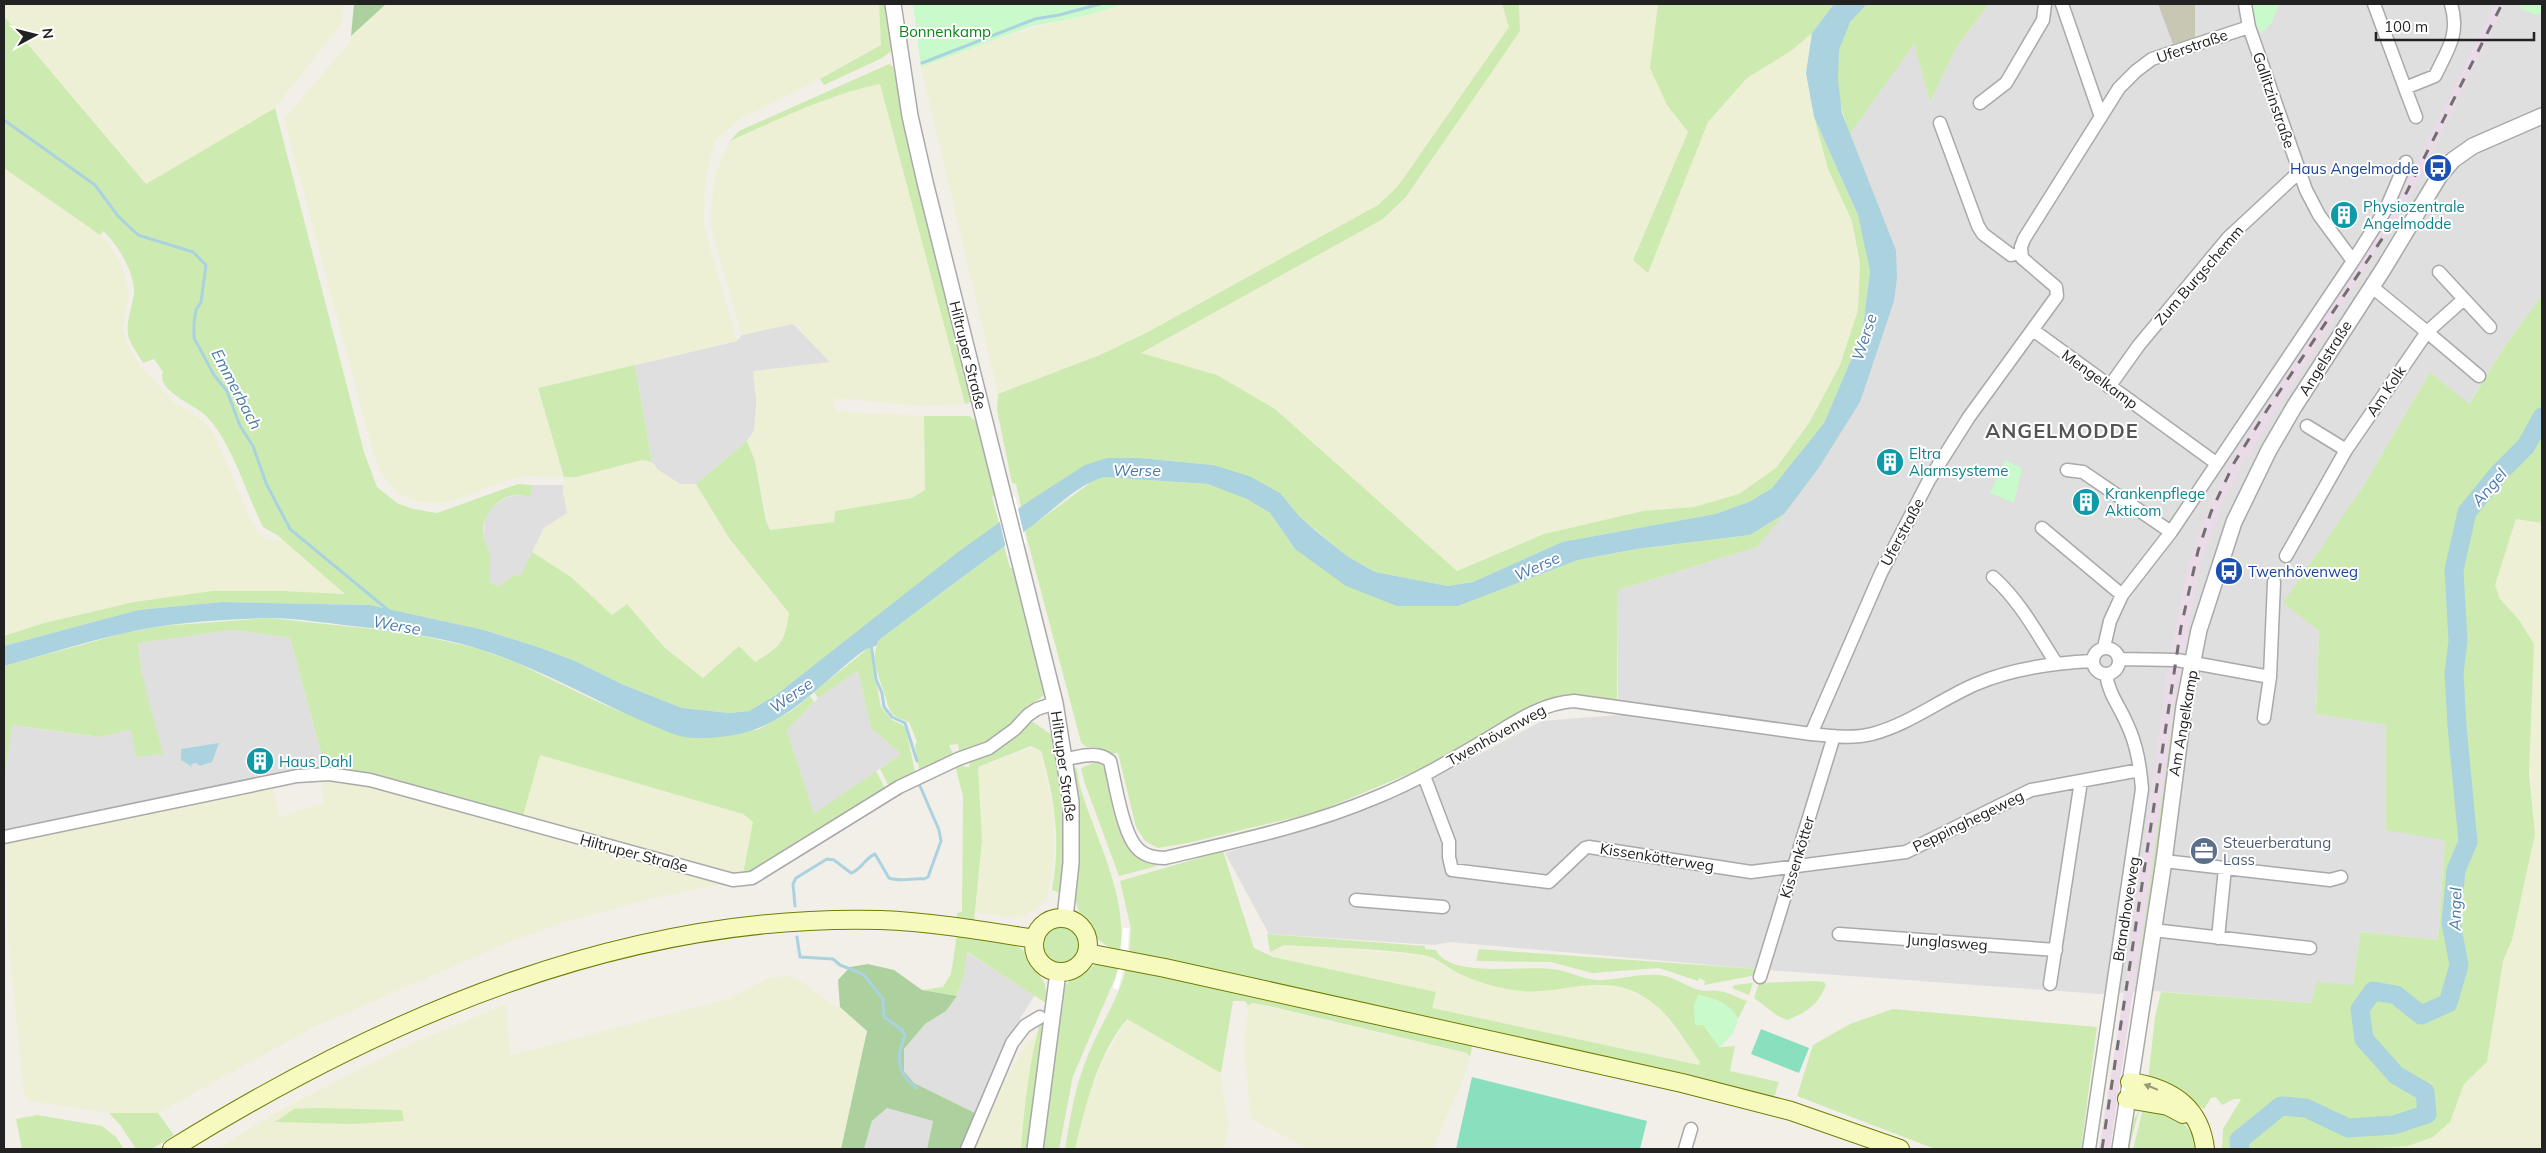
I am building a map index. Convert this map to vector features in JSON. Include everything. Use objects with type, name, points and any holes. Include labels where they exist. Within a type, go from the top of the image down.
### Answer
[{"type":"main road","points":[[1065,918],[1081,927],[1086,935],[1087,953],[1076,968],[1058,972],[1049,969],[1040,962],[1036,955],[1035,940],[1044,924],[1055,919],[1065,918]]},
{"type":"main road","points":[[172,1149],[325,1062],[414,1020],[502,983],[628,946],[690,933],[813,921],[882,920],[982,930],[1035,940]]},
{"type":"main road","points":[[1087,953],[1165,968],[1682,1083],[1791,1111],[1900,1149]]},
{"type":"main road","points":[[2130,1082],[2145,1084],[2174,1097],[2192,1110],[2205,1149]]},
{"type":"main road","points":[[2127,1099],[2168,1106],[2195,1120]]},
{"type":"street","name":"Hiltruper Straße","points":[[893,4],[910,116],[1055,703],[1071,802],[1072,836],[1065,918]]},
{"type":"street","points":[[1980,104],[2006,83],[2043,20],[2045,4]]},
{"type":"street","points":[[2062,4],[2101,117]]},
{"type":"street","points":[[2374,4],[2416,117]]},
{"type":"street","points":[[2405,88],[2435,76],[2455,35],[2455,17],[2451,4]]},
{"type":"street","name":"Gallitzinstraße","points":[[2245,8],[2248,26],[2299,172],[2318,215],[2353,261]]},
{"type":"street","name":"Uferstraße","points":[[1811,734],[1881,573],[1929,480],[1969,417],[2055,300],[2058,290],[2022,258],[2020,253],[2024,239],[2119,88],[2136,71],[2152,59],[2248,26]]},
{"type":"street","name":"Angelstraße","points":[[2193,663],[2199,630],[2218,568],[2234,522],[2251,486],[2315,371],[2371,286],[2427,193],[2447,166],[2478,143],[2542,116]]},
{"type":"street","name":"Uferstraße","points":[[1940,123],[1978,226],[1983,234],[2011,255],[2020,253]]},
{"type":"street","points":[[2104,648],[2114,651],[2118,659],[2116,669],[2106,674],[2095,669],[2092,661],[2094,654],[2104,648],[2110,621],[2122,595],[2171,532],[2353,261],[2386,209],[2406,162]]},
{"type":"street","name":"Zum Burgschemm","points":[[2109,387],[2139,345],[2228,238],[2299,172]]},
{"type":"street","points":[[2439,272],[2490,327]]},
{"type":"street","points":[[2371,286],[2479,376]]},
{"type":"street","name":"Am Kolk","points":[[2286,556],[2346,450],[2427,332],[2464,299]]},
{"type":"street","name":"Mengelkamp","points":[[2033,330],[2216,463]]},
{"type":"street","points":[[2307,426],[2346,450]]},
{"type":"street","points":[[2067,470],[2083,472],[2171,532]]},
{"type":"street","points":[[2042,528],[2122,595]]},
{"type":"street","points":[[1993,577],[2003,586],[2028,619],[2056,663]]},
{"type":"street","points":[[2264,718],[2270,677],[2274,582]]},
{"type":"street","points":[[2118,659],[2160,659],[2193,663]]},
{"type":"street","name":"Twenhövenweg","points":[[1065,759],[1096,754],[1104,755],[1110,761],[1127,829],[1134,845],[1145,854],[1165,858],[1314,821],[1378,797],[1424,776],[1538,709],[1561,702],[1574,701],[1811,734],[1834,736],[1872,734],[1899,724],[1977,684],[2009,672],[2056,663],[2092,661]]},
{"type":"street","name":"Am Angelkamp","points":[[2120,1149],[2164,861],[2179,736],[2193,663],[2270,677]]},
{"type":"street","name":"Brandhoveweg","points":[[2089,1149],[2141,807],[2140,770],[2136,747],[2127,723],[2108,690],[2106,674]]},
{"type":"street","name":"Hiltruper Straße","points":[[4,837],[297,776],[324,774],[349,776],[732,880],[752,878],[899,787],[958,759],[989,748],[1016,730],[1033,712],[1055,703]]},
{"type":"street","name":"Kissenkötter","points":[[1760,977],[1834,736]]},
{"type":"street","name":"Peppinghegeweg","points":[[1795,865],[1906,852],[2031,790],[2140,770]]},
{"type":"street","name":"Kissenkötterweg","points":[[1424,776],[1449,842],[1449,857],[1452,870],[1549,882],[1585,848],[1589,847],[1751,872],[1795,865]]},
{"type":"street","points":[[2050,984],[2081,781]]},
{"type":"street","points":[[2164,861],[2330,880],[2341,877]]},
{"type":"street","points":[[2218,938],[2225,868]]},
{"type":"street","points":[[1356,900],[1443,907]]},
{"type":"street","points":[[2153,930],[2310,948]]},
{"type":"street","name":"Junglasweg","points":[[1839,934],[2056,950]]},
{"type":"street","points":[[1035,1149],[1058,972]]},
{"type":"street","points":[[967,1149],[1012,1043],[1025,1026],[1040,1016]]},
{"type":"street","points":[[1685,1149],[1691,1129]]},
{"type":"shaded area","points":[[4,4],[344,4],[341,24],[275,108],[146,184],[4,16]]},
{"type":"shaded area","points":[[386,4],[879,4],[882,45],[740,119],[715,140],[705,182],[704,226],[737,341],[538,388],[564,477],[532,476],[515,478],[452,501],[430,503],[411,500],[395,491],[382,474],[373,452],[284,119],[351,41],[351,36]]},
{"type":"shaded area","points":[[1113,4],[1502,4],[1509,27],[1398,186],[1378,205],[1148,332],[1100,355],[998,394],[920,63]]},
{"type":"shaded area","points":[[1519,4],[1658,4],[1667,105],[1688,132],[1633,260],[1676,200],[1708,122],[1747,78],[1791,51],[1812,33],[1806,73],[1814,117],[1828,169],[1852,221],[1860,263],[1858,310],[1840,365],[1809,423],[1776,468],[1739,494],[1694,507],[1643,511],[1544,534],[1457,571],[1275,409],[1140,353],[1383,219],[1407,197],[1461,116],[1521,8]]},
{"type":"shaded area","points":[[1989,4],[2542,4],[2542,295],[2504,347],[2468,405],[2430,372],[2364,485],[2284,603],[2319,631],[2316,714],[2386,725],[2445,840],[2438,940],[2360,932],[2353,985],[2311,1003],[2153,991],[2100,994],[1767,970],[1450,942],[1434,945],[1269,934],[1225,853],[1331,821],[1425,783],[1542,721],[1618,715],[1618,590],[1757,547],[1818,469],[1896,250],[1850,134],[1914,43],[1930,102],[1956,48]]},
{"type":"shaded area","points":[[2158,4],[2195,4],[2195,39],[2173,44]]},
{"type":"shaded area","points":[[2495,4],[2505,4],[2405,206],[2243,463],[2221,507],[2200,565],[2179,677],[2110,1149],[2099,1149],[2124,992],[2167,675],[2189,562],[2211,502],[2233,458],[2397,203]]},
{"type":"shaded area","points":[[880,84],[965,404],[921,406],[835,398],[834,411],[924,416],[925,490],[912,498],[835,511],[834,522],[769,530],[755,461],[747,441],[754,431],[757,409],[753,371],[830,362],[793,324],[742,335],[711,229],[711,206],[716,172],[730,141],[790,114],[851,90]]},
{"type":"shaded area","points":[[4,168],[86,224],[113,249],[123,269],[129,293],[123,325],[125,340],[140,365],[173,401],[202,420],[214,433],[249,517],[262,537],[272,541],[282,540],[346,594],[283,591],[212,591],[134,602],[44,623],[4,636]]},
{"type":"shaded area","points":[[793,323],[830,362],[757,397],[754,431],[747,441],[696,484],[680,484],[658,470],[652,462],[635,365],[737,341],[742,335]]},
{"type":"shaded area","points":[[642,460],[652,462],[658,470],[680,484],[696,484],[729,538],[789,613],[785,638],[771,653],[755,662],[739,646],[703,678],[665,648],[627,604],[612,615],[571,577],[532,552],[544,528],[567,513],[563,492],[564,477],[576,477]]},
{"type":"shaded area","points":[[532,485],[563,485],[568,513],[544,528],[523,574],[513,576],[499,586],[490,583],[488,572],[490,557],[483,534],[486,515],[495,505],[506,498],[517,495],[530,496]]},
{"type":"shaded area","points":[[2516,519],[2542,523],[2542,1149],[2365,1149],[2408,1146],[2450,1122],[2464,1084],[2487,1062],[2503,961],[2512,940],[2535,834],[2519,620],[2500,599],[2495,585]]},
{"type":"shaded area","points":[[232,630],[290,638],[326,771],[4,832],[4,785],[11,725],[99,737],[131,730],[142,674],[138,642]]},
{"type":"shaded area","points":[[856,671],[860,677],[871,728],[901,754],[814,815],[787,730],[818,698]]},
{"type":"shaded area","points":[[1033,748],[1039,751],[1044,766],[1054,814],[1054,861],[1047,898],[1040,906],[1027,915],[1010,917],[975,912],[982,840],[978,767]]},
{"type":"shaded area","points":[[539,755],[743,814],[754,821],[743,874],[732,875],[522,819]]},
{"type":"shaded area","points":[[342,781],[516,824],[723,884],[655,898],[571,920],[512,941],[314,1027],[158,1113],[109,1113],[28,1101],[24,1095],[8,937],[6,844],[273,787],[279,817],[324,802],[321,782]]},
{"type":"shaded area","points":[[1284,945],[1425,955],[1461,975],[1523,991],[1583,984],[1604,984],[1626,989],[1650,1000],[1667,1017],[1700,1063],[1699,1065],[1431,1008],[1436,992],[1273,957],[1270,952]]},
{"type":"shaded area","points":[[966,952],[1035,995],[1013,1030],[975,1113],[914,1083],[904,1072],[904,1049],[925,1024],[946,1011],[957,996],[964,974]]},
{"type":"shaded area","points":[[788,976],[802,982],[833,1005],[840,1007],[867,1031],[841,1149],[216,1149],[279,1111],[354,1072],[411,1044],[506,1004],[510,1055],[728,999],[768,978]]},
{"type":"shaded area","points":[[1252,1003],[1469,1054],[1466,1073],[1433,1149],[1308,1149],[1253,1120],[1250,1113],[1244,1045],[1248,1006]]},
{"type":"shaded area","points":[[1128,1019],[1219,1070],[1229,1124],[1225,1149],[1075,1149],[1085,1107],[1102,1062]]},
{"type":"shaded area","points":[[1036,1033],[1021,1149],[975,1149],[984,1119],[1023,1049]]},
{"type":"shaded area","points":[[887,1108],[933,1121],[927,1149],[864,1149],[872,1121]]},
{"type":"green space","points":[[354,4],[386,4],[351,36]]},
{"type":"green space","points":[[879,4],[886,4],[893,50],[882,58],[824,85],[820,79],[881,45]]},
{"type":"green space","name":"Bonnenkamp","points":[[913,4],[1125,4],[1080,17],[1032,26],[921,67]]},
{"type":"green space","points":[[1502,4],[1519,4],[1520,31],[1406,197],[1383,219],[1141,353],[1217,375],[1275,409],[1457,571],[1544,534],[1643,511],[1694,507],[1739,494],[1776,468],[1809,423],[1840,365],[1858,310],[1860,263],[1852,221],[1828,169],[1814,117],[1858,215],[1870,271],[1862,334],[1824,423],[1772,488],[1749,502],[1715,514],[1562,542],[1473,582],[1448,586],[1375,572],[1347,556],[1299,516],[1213,465],[1140,458],[1107,458],[1021,507],[1016,484],[1012,483],[997,410],[998,394],[1100,355],[1148,332],[1378,205],[1398,186],[1509,27]]},
{"type":"green space","points":[[1658,4],[1834,4],[1812,33],[1791,51],[1747,78],[1708,122],[1648,273],[1633,260],[1688,132],[1667,105],[1650,68]]},
{"type":"green space","points":[[1867,4],[1989,4],[1956,48],[1930,102],[1914,44],[1850,134],[1841,107],[1837,62],[1839,47],[1844,33],[1853,19]]},
{"type":"green space","points":[[2251,4],[2279,4],[2272,22],[2261,34],[2255,22]]},
{"type":"green space","points":[[2519,4],[2542,4],[2542,11],[2537,15],[2521,9]]},
{"type":"green space","points":[[4,16],[146,184],[275,108],[364,452],[377,487],[397,503],[413,509],[437,513],[518,484],[532,485],[531,496],[515,495],[502,500],[492,508],[485,520],[483,534],[490,556],[490,583],[499,586],[513,576],[522,574],[532,552],[571,577],[612,615],[627,604],[665,648],[703,678],[739,646],[755,662],[771,652],[783,637],[789,613],[729,538],[696,484],[747,441],[755,461],[766,521],[770,530],[834,522],[835,511],[912,498],[925,490],[924,416],[969,416],[978,422],[997,494],[992,497],[999,523],[776,695],[749,711],[729,713],[682,708],[624,685],[575,661],[538,647],[484,630],[370,605],[222,602],[138,610],[4,646],[4,636],[44,623],[134,602],[212,591],[283,591],[345,594],[277,535],[263,527],[230,452],[214,425],[200,411],[170,391],[162,379],[163,372],[154,359],[143,363],[128,335],[128,319],[134,285],[124,259],[114,243],[103,231],[100,235],[4,168]]},
{"type":"green space","points":[[889,64],[893,67],[972,396],[971,402],[965,404],[880,84],[822,101],[730,141],[739,131]]},
{"type":"green space","points":[[2542,295],[2542,523],[2516,519],[2495,585],[2500,599],[2519,620],[2534,644],[2529,773],[2535,834],[2512,940],[2503,961],[2487,1062],[2464,1084],[2450,1122],[2433,1137],[2408,1146],[2365,1149],[2222,1149],[2223,1129],[2241,1099],[2234,1099],[2222,1105],[2216,1097],[2211,1098],[2204,1109],[2171,1089],[2148,1080],[2155,1017],[2161,992],[2311,1003],[2317,982],[2353,985],[2360,932],[2438,940],[2445,840],[2386,830],[2386,725],[2316,714],[2319,631],[2283,603],[2364,485],[2430,372],[2469,404],[2504,347]]},
{"type":"green space","points":[[635,365],[652,462],[642,460],[576,477],[564,477],[538,388]]},
{"type":"green space","points":[[2005,460],[2022,468],[2014,503],[1990,493]]},
{"type":"green space","points":[[1104,477],[1208,484],[1227,490],[1270,513],[1295,549],[1458,606],[1578,560],[1636,549],[1750,535],[1784,514],[1757,547],[1618,590],[1617,700],[1562,695],[1534,704],[1423,768],[1317,812],[1188,843],[1158,848],[1145,841],[1136,827],[1118,753],[1112,754],[1097,747],[1086,747],[1081,742],[1025,531],[1094,480]]},
{"type":"green space","points":[[1004,546],[1010,568],[1016,568],[1044,690],[1043,696],[1024,709],[1002,732],[988,742],[962,753],[959,751],[958,744],[949,745],[953,754],[951,757],[919,769],[915,745],[917,742],[909,722],[898,718],[890,711],[877,673],[876,646],[879,640]]},
{"type":"green space","points":[[270,618],[409,633],[476,648],[515,662],[596,701],[664,730],[757,730],[790,712],[810,696],[814,702],[787,730],[814,814],[876,771],[887,792],[765,867],[743,874],[753,822],[743,814],[540,755],[522,819],[326,771],[290,638],[232,630],[138,643],[142,674],[163,754],[136,757],[131,730],[100,737],[12,725],[4,785],[4,666],[121,634],[162,626]]},
{"type":"green space","points":[[870,647],[881,707],[892,720],[903,725],[906,729],[915,772],[890,788],[880,769],[901,754],[871,728],[857,671],[818,698],[814,692]]},
{"type":"green space","points":[[2176,698],[2179,700],[2145,936],[2137,978]]},
{"type":"green space","points":[[1030,722],[1033,722],[1052,735],[1061,773],[1065,833],[1060,893],[1052,890],[1055,871],[1056,837],[1050,786],[1041,751],[1031,746],[978,767],[982,840],[974,921],[957,919],[957,913],[962,912],[963,796],[955,765],[963,764],[965,767],[969,767],[971,758],[1005,743],[1018,735]]},
{"type":"green space","points":[[1095,762],[1102,765],[1105,770],[1118,828],[1124,841],[1144,861],[1158,866],[1119,876],[1081,768]]},
{"type":"green space","points":[[1076,767],[1081,790],[1104,852],[1116,892],[1120,912],[1120,952],[1102,943],[1095,937],[1084,922],[1077,904],[1075,894],[1073,772]]},
{"type":"green space","points":[[1223,851],[1254,948],[1273,957],[1436,992],[1432,1008],[1699,1065],[1700,1062],[1671,1021],[1658,1007],[1634,992],[1618,986],[1586,986],[1539,991],[1514,990],[1475,980],[1456,972],[1433,958],[1423,955],[1284,945],[1270,952],[1267,934],[1425,946],[1425,949],[1436,950],[1444,959],[1456,965],[1471,968],[1552,969],[1596,980],[1660,975],[1698,990],[1722,992],[1747,1001],[1738,1019],[1726,1005],[1699,995],[1703,1025],[1720,1047],[1735,1046],[1730,1071],[1779,1082],[1774,1098],[1284,985],[1129,953],[1131,929],[1120,881]]},
{"type":"green space","points":[[1066,925],[1073,928],[1079,934],[1082,945],[1081,953],[1073,962],[1066,965],[1058,965],[1051,962],[1043,953],[1042,941],[1045,934],[1054,926]]},
{"type":"green space","points":[[957,934],[1007,942],[1022,949],[1045,984],[1047,1003],[1031,1149],[1021,1149],[1024,1112],[1032,1057],[1046,1003],[967,952],[964,974],[957,996],[922,990],[943,987],[951,974]]},
{"type":"green space","points":[[1479,949],[1757,969],[1756,975],[1704,985],[1705,981],[1699,978],[1698,981],[1659,968],[1592,973],[1551,962],[1476,961]]},
{"type":"green space","points":[[868,964],[894,970],[922,990],[957,996],[946,1011],[925,1024],[904,1049],[904,1071],[914,1083],[975,1113],[961,1149],[927,1149],[933,1121],[887,1108],[872,1121],[864,1149],[841,1149],[867,1031],[840,1007],[838,980],[850,967]]},
{"type":"green space","points":[[1098,964],[1118,966],[1116,976],[1073,1076],[1059,1149],[1041,1149],[1059,1008],[1066,984],[1081,970]]},
{"type":"green space","points":[[1126,967],[1473,1042],[1470,1057],[1467,1053],[1269,1006],[1252,1003],[1248,1006],[1245,1001],[1233,1001],[1221,1073],[1127,1019],[1100,1064],[1088,1098],[1075,1149],[1065,1149],[1083,1067],[1119,990]]},
{"type":"green space","points":[[1824,982],[1826,985],[1820,998],[1806,1011],[1787,1020],[1778,1016],[1754,998],[1759,983]]},
{"type":"green space","points":[[1753,983],[1749,995],[1732,988],[1734,985]]},
{"type":"green space","points":[[1698,995],[1726,1005],[1738,1019],[1733,1033],[1720,1048],[1703,1025],[1695,1025],[1694,1006]]},
{"type":"green space","points":[[1893,1009],[2097,1027],[2081,1149],[1935,1149],[1797,1096],[1813,1045],[1850,1024]]},
{"type":"green space","points":[[1761,1029],[1809,1048],[1799,1073],[1751,1054]]},
{"type":"green space","points":[[1472,1077],[1647,1121],[1640,1149],[1456,1149]]},
{"type":"green space","points":[[294,1109],[402,1110],[404,1121],[351,1124],[275,1122]]},
{"type":"green space","points":[[2143,1109],[2161,1112],[2178,1119],[2190,1132],[2195,1140],[2197,1149],[2133,1149]]},
{"type":"green space","points":[[2139,1111],[2129,1149],[2126,1149],[2132,1122]]},
{"type":"green space","points":[[109,1113],[158,1113],[174,1135],[152,1149],[136,1149],[121,1126]]},
{"type":"green space","points":[[37,1115],[102,1126],[116,1137],[124,1149],[22,1149],[16,1119]]},
{"type":"water","name":"Werse","points":[[1834,4],[1867,4],[1850,22],[1839,50],[1838,80],[1842,113],[1896,250],[1897,278],[1894,301],[1860,402],[1818,469],[1784,514],[1750,535],[1636,549],[1578,560],[1458,606],[1397,606],[1346,586],[1295,549],[1270,513],[1247,499],[1208,484],[1104,477],[1084,486],[1066,498],[1032,526],[879,640],[876,646],[866,649],[857,655],[791,710],[759,728],[740,734],[719,737],[688,738],[674,734],[626,714],[531,669],[458,643],[381,629],[303,620],[280,618],[241,619],[142,629],[102,638],[4,666],[4,646],[138,610],[222,602],[370,605],[484,630],[575,661],[624,685],[682,708],[729,713],[749,711],[776,695],[958,552],[1029,501],[1085,465],[1107,458],[1140,458],[1213,465],[1249,476],[1280,493],[1299,516],[1316,531],[1347,556],[1375,572],[1448,586],[1473,582],[1562,542],[1715,514],[1749,502],[1772,488],[1824,423],[1862,334],[1870,271],[1858,215],[1814,117],[1806,73],[1812,33]]},
{"type":"water","points":[[219,743],[212,762],[200,766],[196,763],[191,764],[192,767],[181,760],[181,749]]},
{"type":"pier","points":[[1015,496],[1026,543],[1008,556],[997,510]]},
{"type":"pier","points":[[1123,928],[1129,928],[1128,947],[1118,990],[1113,988],[1119,966]]},
{"type":"waterway","points":[[922,63],[1035,19],[1100,4]]},
{"type":"waterway","name":"Emmerbach","points":[[4,120],[95,185],[118,216],[138,235],[193,252],[206,265],[201,302],[196,310],[194,338],[214,375],[227,391],[240,426],[253,446],[266,483],[290,529],[388,610]]},
{"type":"waterway","name":"Angel","points":[[2240,1149],[2239,1140],[2281,1106],[2306,1108],[2348,1128],[2394,1125],[2427,1114],[2425,1092],[2396,1075],[2364,1039],[2360,1009],[2373,991],[2396,995],[2421,1015],[2448,1003],[2459,965],[2451,923],[2456,870],[2468,842],[2454,673],[2458,641],[2454,570],[2467,512],[2498,474],[2526,446],[2542,417]]},
{"type":"waterway","points":[[871,644],[876,679],[882,693],[884,707],[892,717],[905,723],[917,761]]},
{"type":"waterway","points":[[795,906],[793,884],[796,878],[827,859],[834,860],[851,873],[875,854],[889,878],[902,880],[924,879],[928,877],[941,841],[939,830],[920,786]]},
{"type":"waterway","points":[[797,937],[800,957],[833,959],[840,965],[863,974],[883,999],[884,1017],[902,1030],[905,1036],[900,1049],[901,1067],[908,1081],[917,1088]]},
{"type":"railway","points":[[2102,1149],[2181,627],[2198,551],[2211,512],[2234,463],[2267,410],[2386,233],[2502,4]]},
{"type":"place","name":"Haus Angelmodde","points":[[2438,168]]},
{"type":"place","name":"Physiozentrale Angelmodde","points":[[2344,215]]},
{"type":"place","name":"Eltra Alarmsysteme","points":[[1890,462]]},
{"type":"place","name":"Krankenpflege Akticom","points":[[2086,502]]},
{"type":"place","name":"Twenhövenweg","points":[[2229,571]]},
{"type":"place","name":"Haus Dahl","points":[[260,761]]},
{"type":"place","name":"Steuerberatung Lass","points":[[2204,851]]},
{"type":"district","name":"ANGELMODDE","points":[[2062,430]]}]
